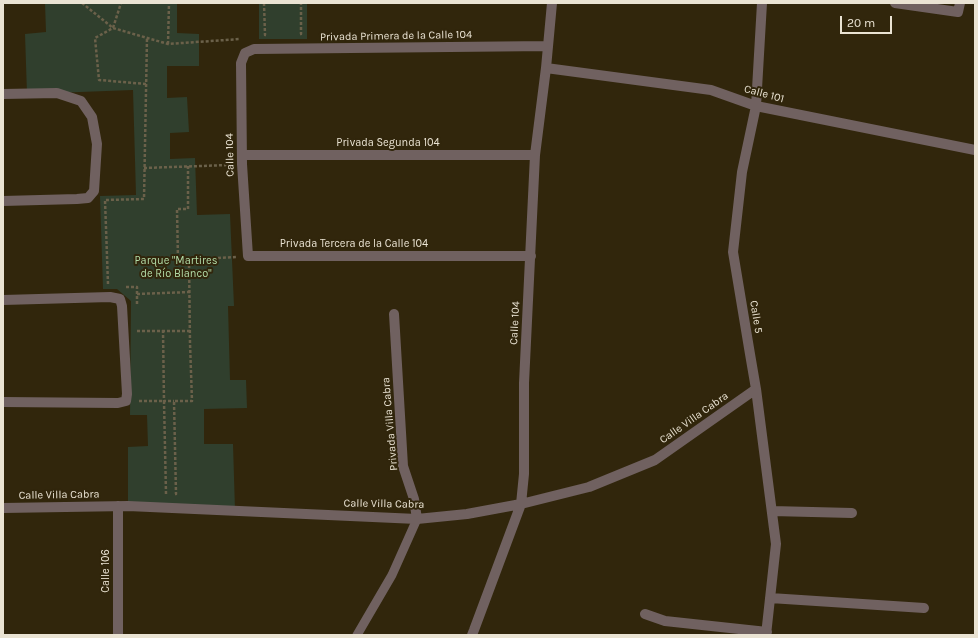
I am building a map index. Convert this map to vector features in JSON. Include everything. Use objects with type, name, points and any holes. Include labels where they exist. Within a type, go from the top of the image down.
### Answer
[{"type":"street","name":"Calle 104","points":[[472,635],[522,504],[524,474],[524,383],[535,155],[546,68],[552,3]]},
{"type":"street","name":"Calle 5","points":[[762,3],[756,106],[742,172],[733,252],[756,389],[776,544],[766,633]]},
{"type":"street","points":[[895,3],[958,12],[960,3]]},
{"type":"street","name":"Privada Primera de la Calle 104","points":[[249,51],[548,46]]},
{"type":"street","name":"Calle 104","points":[[248,256],[242,160],[241,63],[249,51]]},
{"type":"street","name":"Calle 101","points":[[546,68],[711,90],[756,106],[975,150]]},
{"type":"street","points":[[3,94],[57,93],[81,101],[92,117],[97,144],[94,191],[88,198],[3,201]]},
{"type":"street","name":"Privada Segunda 104","points":[[242,160],[535,155]]},
{"type":"street","name":"Privada Tercera de la Calle 104","points":[[248,256],[531,256]]},
{"type":"street","points":[[3,300],[110,297],[120,299],[122,306],[127,394],[126,401],[118,403],[3,402]]},
{"type":"street","name":"Privada Villa Cabra","points":[[394,314],[403,466],[414,499],[417,519]]},
{"type":"street","name":"Calle Villa Cabra","points":[[3,508],[118,506],[417,519],[467,514],[522,504],[589,487],[655,460],[756,389]]},
{"type":"street","name":"Calle 106","points":[[118,506],[118,635]]},
{"type":"street","points":[[772,511],[852,513]]},
{"type":"street","points":[[770,598],[924,608]]},
{"type":"street","points":[[645,614],[666,621],[766,633]]},
{"type":"lane","points":[[357,635],[392,575],[417,519]]},
{"type":"path","points":[[82,3],[113,28],[147,38],[168,44],[254,38],[249,51]]},
{"type":"path","points":[[121,3],[113,28],[95,38],[99,80],[146,84]]},
{"type":"path","points":[[168,44],[169,3]]},
{"type":"path","points":[[264,3],[264,36],[272,35]]},
{"type":"path","points":[[294,34],[301,34],[301,3]]},
{"type":"path","points":[[108,287],[105,200],[144,199],[147,38]]},
{"type":"path","points":[[144,168],[188,166],[242,160]]},
{"type":"path","points":[[188,166],[188,209],[177,209],[178,260],[248,256]]},
{"type":"path","points":[[137,401],[192,401],[189,259]]},
{"type":"path","points":[[122,287],[137,287],[137,294],[190,292]]},
{"type":"path","points":[[163,330],[165,494],[176,494],[174,401]]},
{"type":"path","points":[[137,331],[190,331]]},
{"type":"green space","name":"Parque \"Martires de Río Blanco\"","points":[[45,3],[177,3],[177,33],[199,34],[199,66],[167,66],[167,98],[187,97],[189,132],[170,133],[170,159],[195,158],[197,215],[230,214],[234,306],[228,306],[230,380],[246,380],[247,408],[204,409],[204,444],[233,444],[235,510],[128,506],[128,447],[148,446],[147,415],[130,415],[131,301],[117,289],[103,289],[100,196],[136,195],[133,90],[27,94],[25,34],[46,32]]},
{"type":"green space","points":[[259,3],[307,3],[307,39],[259,39]]}]
